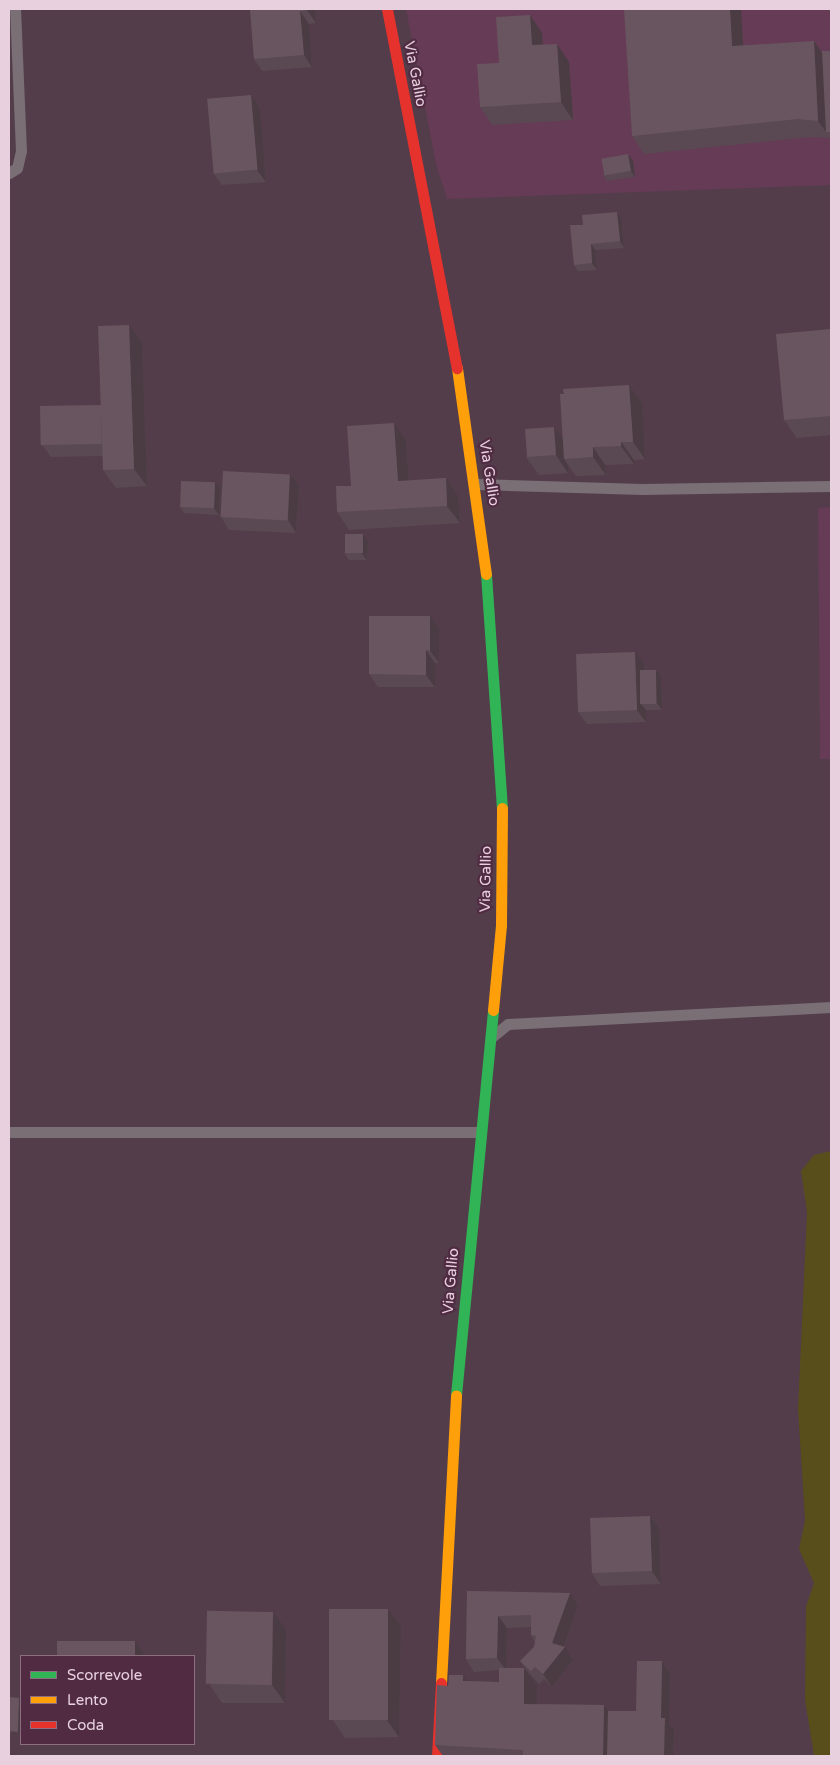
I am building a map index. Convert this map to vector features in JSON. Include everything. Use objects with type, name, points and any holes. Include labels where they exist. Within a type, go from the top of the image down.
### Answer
[{"type":"street","name":"Via Gallio","points":[[387,9],[450,322],[476,484],[484,544],[502,795],[501,925],[458,1364],[437,1756]]},
{"type":"lane","points":[[9,173],[17,168],[20,160],[14,103],[13,32],[15,9]]},
{"type":"lane","points":[[476,484],[642,489],[831,486]]},
{"type":"lane","points":[[489,1038],[508,1024],[831,1007]]},
{"type":"lane","points":[[9,1132],[480,1132]]},
{"type":"shaded area","points":[[406,9],[831,9],[831,185],[447,199],[436,164]]},
{"type":"shaded area","points":[[831,507],[831,759],[820,759],[818,508]]},
{"type":"shaded area","points":[[831,1151],[831,1756],[814,1756],[805,1700],[806,1607],[814,1583],[799,1549],[805,1520],[798,1409],[807,1212],[801,1171],[814,1155]]},
{"type":"building","points":[[250,9],[307,9],[300,11],[304,55],[254,59]]},
{"type":"building","points":[[624,9],[730,9],[732,46],[814,41],[818,121],[798,119],[632,136]]},
{"type":"building","points":[[530,15],[532,45],[557,44],[561,102],[480,107],[477,64],[499,63],[496,17]]},
{"type":"building","points":[[822,51],[831,51],[831,132],[826,132]]},
{"type":"building","points":[[251,95],[258,170],[214,174],[207,99]]},
{"type":"building","points":[[628,154],[631,171],[604,175],[601,159]]},
{"type":"building","points":[[617,212],[620,241],[591,244],[592,263],[574,265],[570,225],[583,225],[582,215]]},
{"type":"building","points":[[129,325],[134,469],[103,470],[98,326]]},
{"type":"building","points":[[831,329],[831,416],[784,420],[776,334]]},
{"type":"building","points":[[629,385],[633,442],[621,442],[621,446],[593,447],[593,457],[564,459],[560,394],[564,394],[563,389]]},
{"type":"building","points":[[101,405],[102,444],[41,445],[40,406]]},
{"type":"building","points":[[394,423],[398,481],[446,478],[447,506],[337,512],[336,486],[351,486],[347,426]]},
{"type":"building","points":[[554,427],[556,455],[527,457],[525,429]]},
{"type":"building","points":[[223,471],[290,475],[288,520],[221,517]]},
{"type":"building","points":[[181,481],[215,482],[214,508],[180,507]]},
{"type":"building","points":[[345,534],[363,534],[363,553],[345,553]]},
{"type":"building","points":[[369,616],[430,616],[430,651],[426,650],[426,675],[369,674]]},
{"type":"building","points":[[635,652],[637,710],[578,712],[576,654]]},
{"type":"building","points":[[640,670],[656,670],[656,704],[640,704]]},
{"type":"building","points":[[650,1516],[652,1571],[592,1573],[590,1518]]},
{"type":"building","points":[[467,1591],[570,1593],[552,1643],[565,1647],[543,1674],[535,1667],[531,1671],[520,1661],[534,1647],[536,1636],[531,1635],[531,1615],[498,1616],[497,1658],[466,1659]]},
{"type":"building","points":[[329,1609],[388,1609],[388,1720],[329,1720]]},
{"type":"building","points":[[207,1611],[273,1612],[272,1685],[206,1684]]},
{"type":"building","points":[[57,1641],[135,1641],[135,1655],[57,1655]]},
{"type":"building","points":[[637,1661],[662,1661],[661,1718],[665,1718],[664,1756],[607,1756],[608,1711],[636,1711]]},
{"type":"building","points":[[499,1668],[524,1668],[524,1704],[604,1705],[603,1756],[523,1756],[523,1750],[435,1745],[437,1685],[448,1686],[449,1675],[463,1675],[463,1681],[499,1682]]},
{"type":"building","points":[[9,1697],[19,1698],[18,1732],[9,1731]]},
{"type":"traffic: fast","points":[[486,574],[502,808]]},
{"type":"traffic: fast","points":[[456,1395],[493,1010]]},
{"type":"traffic: slow","points":[[457,368],[486,574]]},
{"type":"traffic: slow","points":[[493,1010],[501,925],[502,808]]},
{"type":"traffic: slow","points":[[441,1683],[456,1395]]},
{"type":"traffic: jam","points":[[387,9],[457,368]]},
{"type":"traffic: jam","points":[[437,1756],[441,1683]]}]
